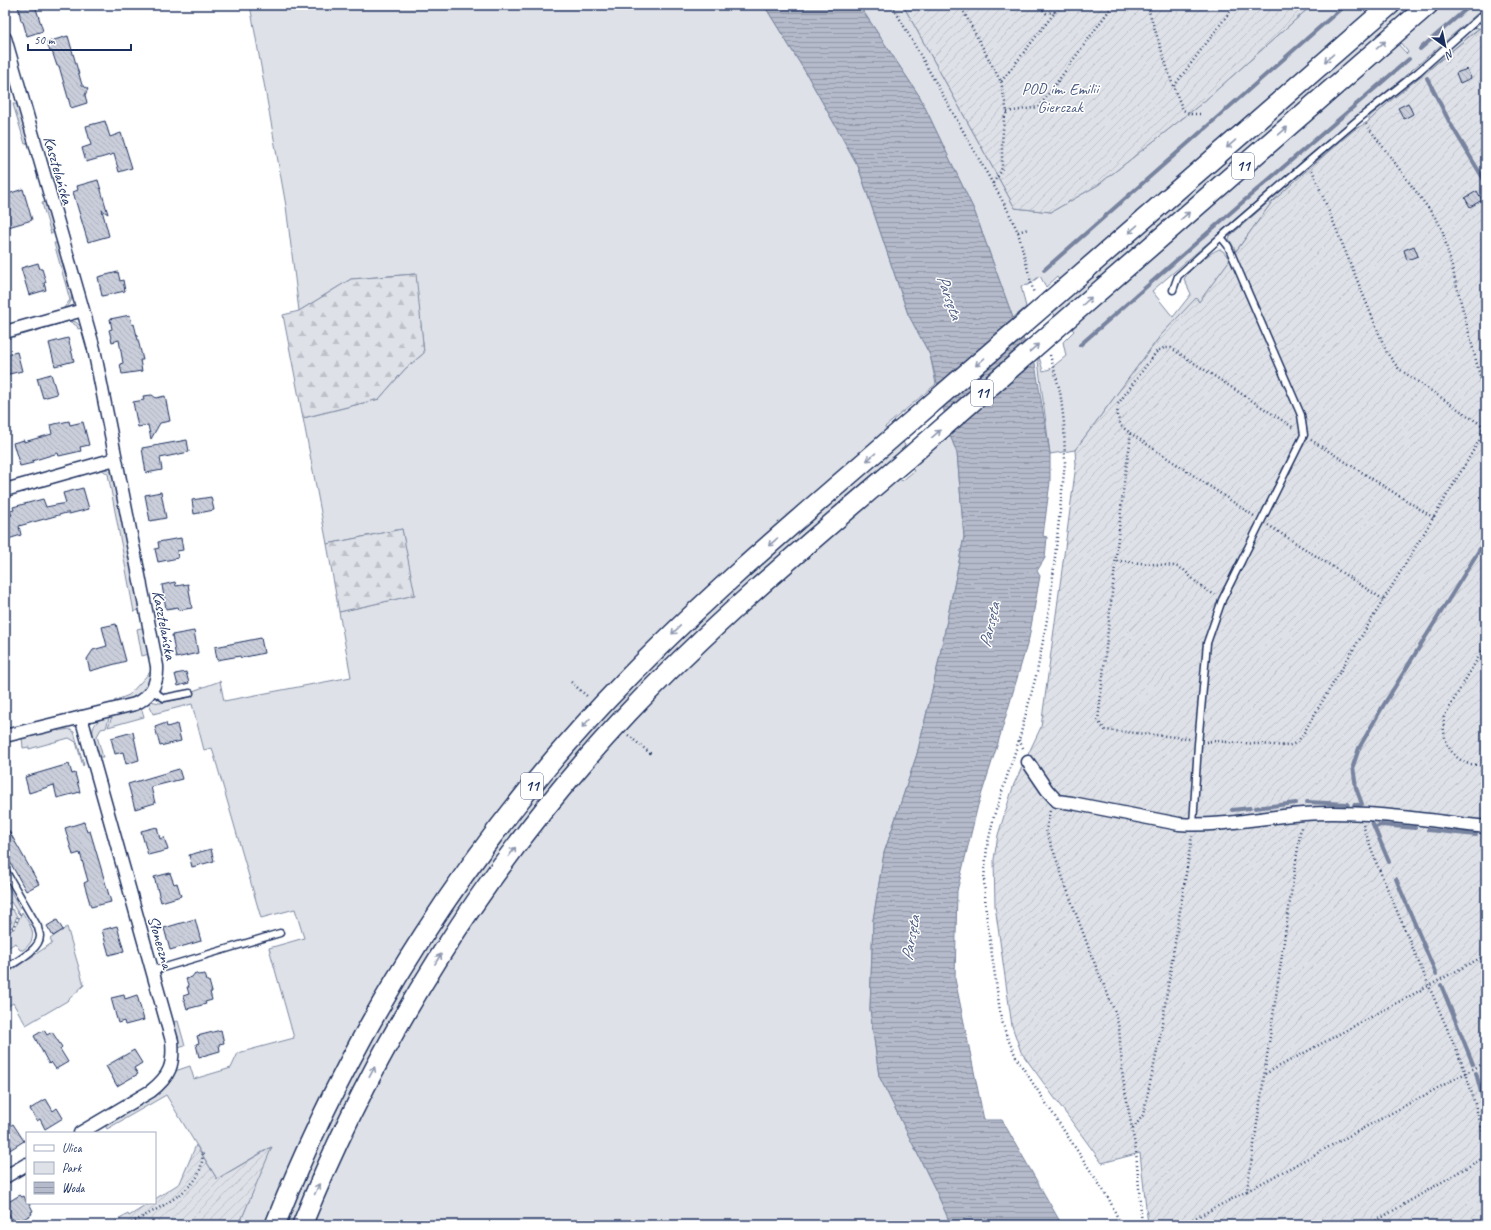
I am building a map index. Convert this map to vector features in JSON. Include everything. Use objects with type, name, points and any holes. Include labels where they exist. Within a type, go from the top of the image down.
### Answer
[{"type":"main road","name":"11","points":[[275,1225],[324,1112],[387,996],[436,917],[508,816],[556,757],[599,708],[665,641],[743,568],[1390,5]]},
{"type":"main road","name":"11","points":[[302,1225],[335,1146],[361,1094],[409,1007],[441,954],[471,909],[537,819],[618,725],[682,659],[744,601],[1428,5]]},
{"type":"street","name":"Kasztelańska","points":[[5,38],[94,349],[157,666],[157,680],[152,691]]},
{"type":"street","points":[[5,332],[82,310]]},
{"type":"street","points":[[5,490],[115,459]]},
{"type":"street","points":[[5,736],[135,704],[152,691]]},
{"type":"street","name":"Słoneczna","points":[[81,717],[172,1041],[173,1053],[172,1063],[168,1074],[161,1083],[151,1091],[82,1132]]},
{"type":"street","points":[[1028,762],[1056,801],[1172,823],[1193,825],[1255,821],[1303,814],[1359,813],[1486,826]]},
{"type":"street","points":[[5,1177],[26,1165]]},
{"type":"lane","points":[[1173,290],[1178,276],[1221,237],[1361,117],[1418,72],[1486,12]]},
{"type":"lane","points":[[1193,825],[1198,744],[1207,643],[1222,600],[1304,435],[1301,415],[1228,246],[1221,237]]},
{"type":"lane","points":[[152,691],[164,698],[190,693]]},
{"type":"lane","points":[[5,870],[38,927],[40,936],[38,944],[32,951],[5,969]]},
{"type":"lane","points":[[152,971],[280,933]]},
{"type":"path","points":[[892,5],[993,183],[1018,232],[1025,259]]},
{"type":"path","points":[[960,5],[1001,82],[1007,112],[1004,118],[1002,168],[993,183]]},
{"type":"path","points":[[1038,5],[1046,13],[1055,12]]},
{"type":"path","points":[[1001,82],[1060,5]]},
{"type":"path","points":[[1007,112],[1039,107],[1113,5]]},
{"type":"path","points":[[1148,5],[1183,110],[1191,114],[1203,114]]},
{"type":"path","points":[[1174,86],[1235,5]]},
{"type":"path","points":[[1361,117],[1437,220],[1442,229],[1486,399]]},
{"type":"path","points":[[1308,162],[1384,346],[1393,362],[1399,369],[1483,426],[1486,405]]},
{"type":"path","points":[[1018,232],[1028,229]]},
{"type":"path","points":[[1064,432],[1065,463],[1050,604],[1037,672],[1019,740],[994,816],[987,847],[984,880],[986,913],[1001,1018],[1007,1037],[1017,1059],[1109,1199],[1121,1225]]},
{"type":"path","points":[[1117,561],[1175,566],[1183,569],[1200,586],[1222,600]]},
{"type":"path","points":[[1486,644],[1444,717],[1442,729],[1445,741],[1453,753],[1465,762],[1486,766]]},
{"type":"path","points":[[571,682],[588,697]]},
{"type":"path","points":[[628,734],[651,754]]},
{"type":"path","points":[[1056,801],[1049,813],[1046,830],[1092,958],[1115,1012],[1119,1028],[1123,1079],[1133,1129],[1142,1225]]},
{"type":"path","points":[[1359,813],[1376,862],[1466,1073],[1486,1143]]},
{"type":"path","points":[[1247,1191],[1303,814]]},
{"type":"path","points":[[1133,1129],[1143,1115],[1159,1042],[1193,825]]},
{"type":"path","points":[[5,931],[14,927],[25,905]]},
{"type":"path","points":[[1265,1074],[1486,955]]},
{"type":"path","points":[[1182,1225],[1486,1062]]},
{"type":"path","points":[[128,1225],[183,1192],[191,1185],[202,1166],[203,1153]]},
{"type":"path","points":[[1369,1225],[1486,1156]]},
{"type":"green space","points":[[250,5],[764,5],[806,73],[858,166],[908,314],[930,355],[936,384],[885,427],[888,432],[491,825],[267,1225],[239,1225],[271,1147],[217,1179],[166,1095],[107,1129],[105,1125],[163,1090],[171,1081],[175,1071],[190,1066],[194,1079],[231,1068],[238,1053],[294,1038],[269,948],[304,938],[295,909],[261,918],[212,748],[204,750],[192,704],[153,714],[148,701],[160,703],[191,697],[190,692],[220,681],[224,701],[351,677],[339,612],[414,595],[402,529],[327,544],[303,418],[379,399],[405,369],[424,353],[415,274],[351,279],[299,311],[286,206]]},
{"type":"green space","points":[[859,5],[903,5],[1015,208],[1051,212],[1098,185],[1202,103],[1312,5],[1379,5],[1061,282],[1057,277],[1046,287],[1040,276],[1028,285],[1021,286],[1026,307],[1013,318],[974,210],[920,97]]},
{"type":"green space","name":"POD im. Emilii Gierczak","points":[[903,5],[1312,5],[1202,103],[1098,185],[1051,212],[1015,208]]},
{"type":"green space","points":[[1400,5],[1417,5],[1064,312],[1062,310],[1055,316],[1053,312],[1062,304],[1060,302]]},
{"type":"green space","points":[[1439,5],[1486,6],[1391,88],[1306,158],[1152,291],[1173,317],[1191,294],[1184,279],[1195,266],[1219,249],[1223,251],[1230,260],[1199,303],[1197,298],[1161,335],[1075,450],[1050,454],[1036,346],[1043,371],[1050,369],[1066,356],[1063,342],[1074,331],[1070,326],[1396,42],[1407,54],[1408,52],[1398,40]]},
{"type":"green space","points":[[1486,23],[1486,1225],[1148,1225],[1140,1153],[1102,1163],[1021,1052],[1012,1026],[995,906],[994,859],[998,835],[1014,784],[1041,727],[1076,465],[1075,450],[1161,335],[1196,298],[1199,302],[1272,202],[1354,130],[1369,121],[1389,102]]},
{"type":"green space","points":[[1475,27],[1479,28],[1389,102],[1369,121],[1369,117]]},
{"type":"green space","points":[[13,104],[17,104],[29,142],[25,144]]},
{"type":"green space","points":[[1359,127],[1315,163],[1315,160],[1352,129]]},
{"type":"green space","points":[[1305,170],[1306,172],[1272,202],[1236,251],[1229,239],[1230,236]]},
{"type":"green space","points":[[46,202],[54,232],[51,234],[42,203]]},
{"type":"green space","points":[[54,243],[57,243],[72,296],[70,304],[67,307],[61,311],[49,315],[48,313],[63,309],[70,300]]},
{"type":"green space","points":[[416,274],[424,353],[405,369],[379,399],[303,418],[283,315],[299,311],[351,279]]},
{"type":"green space","points":[[66,320],[76,322],[82,328],[78,329],[77,326],[69,321],[22,335],[23,333]]},
{"type":"green space","points":[[950,435],[957,453],[964,537],[937,669],[917,754],[884,853],[873,920],[870,1009],[879,1076],[936,1191],[951,1225],[311,1225],[353,1127],[414,1011],[483,905],[569,792],[623,730],[690,661],[896,476],[902,481],[914,471],[912,468]]},
{"type":"green space","points":[[902,439],[905,446],[904,450],[511,840],[294,1225],[284,1225],[330,1117],[394,999],[462,891],[550,776],[672,644]]},
{"type":"green space","points":[[103,468],[109,470],[114,476],[140,608],[134,612],[108,474],[101,469],[65,479]]},
{"type":"green space","points":[[402,529],[415,595],[339,612],[327,544]]},
{"type":"green space","points":[[137,629],[144,629],[149,654],[142,656]]},
{"type":"green space","points":[[150,666],[152,666],[152,675],[147,688],[137,696],[115,703],[114,701],[129,695],[151,671]]},
{"type":"green space","points":[[139,708],[142,710],[144,717],[108,727],[113,714]]},
{"type":"green space","points":[[110,715],[106,728],[101,729],[97,736],[103,757],[98,757],[93,737],[94,727],[102,718]]},
{"type":"green space","points":[[57,728],[58,731],[69,729],[74,732],[84,765],[83,766],[76,742],[69,738],[29,749],[29,747],[23,748],[22,737]]},
{"type":"green space","points":[[5,881],[20,908],[18,913],[11,902],[5,906]]},
{"type":"green space","points":[[12,909],[17,916],[13,926],[7,930],[5,926],[12,922],[7,913]]},
{"type":"green space","points":[[22,912],[31,927],[33,936],[31,941],[23,950],[20,950],[15,943],[5,950],[5,934],[15,928]]},
{"type":"green space","points":[[67,927],[84,985],[67,1001],[26,1025],[13,1003],[5,1008],[5,975],[52,943],[50,939]]},
{"type":"green space","points":[[178,1021],[185,1046],[178,1048],[173,1022]]},
{"type":"green space","points":[[196,1145],[217,1179],[272,1147],[239,1225],[109,1225],[128,1214],[129,1216],[148,1204],[156,1204],[156,1198],[180,1183]]},
{"type":"water","name":"Parsęta","points":[[764,5],[859,5],[920,97],[974,210],[1013,318],[1035,363],[1050,454],[1050,482],[1043,536],[1047,537],[1045,558],[1037,571],[1040,576],[1029,638],[978,805],[957,891],[955,979],[984,1120],[1002,1120],[1062,1225],[951,1225],[936,1191],[879,1076],[870,1009],[873,920],[884,853],[917,754],[937,669],[964,537],[957,453],[950,435],[930,355],[908,314],[858,166],[806,73]]},
{"type":"building","points":[[18,5],[35,5],[43,31],[27,36],[23,22],[21,21]]},
{"type":"building","points":[[68,36],[82,85],[88,89],[85,95],[87,103],[71,108],[59,66],[57,66],[52,51],[50,52],[47,42]]},
{"type":"building","points":[[1467,69],[1471,78],[1460,83],[1456,73]]},
{"type":"building","points":[[1408,103],[1413,114],[1404,119],[1398,108]]},
{"type":"building","points":[[105,121],[110,137],[121,133],[132,168],[119,172],[114,154],[86,162],[82,148],[91,145],[86,126]]},
{"type":"building","points":[[98,180],[108,214],[102,210],[109,236],[88,242],[73,192],[78,190],[77,186]]},
{"type":"building","points":[[23,189],[32,220],[5,228],[5,195]]},
{"type":"building","points":[[1477,191],[1482,200],[1470,207],[1465,198]]},
{"type":"building","points":[[1414,246],[1418,256],[1407,260],[1404,250]]},
{"type":"building","points":[[38,263],[40,269],[42,269],[46,282],[44,283],[46,290],[29,295],[21,268]]},
{"type":"building","points":[[118,272],[120,281],[123,280],[125,291],[102,296],[98,277]]},
{"type":"building","points":[[130,315],[132,325],[134,324],[143,360],[140,360],[142,371],[122,374],[120,364],[123,363],[119,340],[112,342],[109,330],[112,329],[110,319]]},
{"type":"building","points":[[68,338],[74,361],[55,366],[49,343]]},
{"type":"building","points":[[17,352],[22,371],[5,375],[5,355]]},
{"type":"building","points":[[51,374],[57,394],[43,398],[37,378]]},
{"type":"building","points":[[152,395],[156,398],[165,396],[170,421],[160,423],[151,439],[148,425],[138,427],[133,402],[144,400],[143,396]]},
{"type":"building","points":[[69,421],[70,425],[83,422],[89,445],[80,447],[81,451],[59,456],[58,453],[32,461],[33,463],[20,466],[13,443],[24,440],[24,442],[52,434],[50,425]]},
{"type":"building","points":[[187,440],[189,452],[160,458],[162,470],[146,473],[142,448]]},
{"type":"building","points":[[83,488],[89,509],[69,514],[66,513],[19,526],[21,535],[5,540],[5,517],[12,515],[10,511],[14,510],[13,507],[43,499],[46,507],[66,503],[63,493]]},
{"type":"building","points":[[161,492],[166,518],[150,521],[145,495]]},
{"type":"building","points":[[211,497],[214,510],[194,514],[192,500]]},
{"type":"building","points":[[181,538],[183,550],[177,551],[178,558],[158,562],[155,549],[159,548],[158,542]]},
{"type":"building","points":[[175,582],[176,586],[188,584],[192,608],[179,610],[178,607],[166,609],[162,585]]},
{"type":"building","points":[[116,624],[126,661],[90,671],[87,659],[93,650],[107,646],[102,627]]},
{"type":"building","points":[[194,631],[198,653],[176,658],[172,635]]},
{"type":"building","points":[[261,638],[264,653],[241,658],[240,656],[217,660],[215,647]]},
{"type":"building","points":[[186,672],[189,683],[178,686],[175,674]]},
{"type":"building","points":[[166,723],[167,727],[177,724],[181,741],[160,746],[155,727]]},
{"type":"building","points":[[133,732],[139,760],[126,764],[123,752],[115,754],[111,738]]},
{"type":"building","points":[[69,764],[72,774],[75,773],[80,792],[57,798],[54,785],[29,793],[25,777]]},
{"type":"building","points":[[179,769],[182,779],[151,787],[155,803],[135,809],[128,784]]},
{"type":"building","points":[[84,822],[87,832],[90,831],[111,902],[91,907],[84,883],[88,881],[80,853],[73,855],[65,828]]},
{"type":"building","points":[[5,824],[39,884],[26,891],[5,853]]},
{"type":"building","points":[[157,827],[160,839],[164,837],[168,850],[148,855],[141,831]]},
{"type":"building","points":[[211,849],[214,861],[192,867],[189,855]]},
{"type":"building","points":[[170,873],[174,884],[177,883],[181,896],[161,902],[154,877]]},
{"type":"building","points":[[195,919],[201,941],[170,950],[164,928]]},
{"type":"building","points":[[57,920],[63,930],[53,936],[47,926]]},
{"type":"building","points":[[117,926],[124,951],[109,955],[102,930]]},
{"type":"building","points":[[195,973],[198,975],[205,974],[212,992],[210,992],[212,1000],[205,1002],[206,1004],[187,1009],[183,996],[189,994],[187,987],[189,987],[186,979],[192,977]]},
{"type":"building","points":[[124,995],[125,999],[137,995],[144,1020],[125,1025],[124,1021],[118,1023],[111,998]]},
{"type":"building","points":[[44,1030],[47,1035],[52,1032],[62,1047],[60,1049],[68,1062],[56,1069],[51,1062],[49,1064],[34,1036]]},
{"type":"building","points":[[221,1030],[224,1043],[219,1044],[220,1051],[199,1057],[196,1044],[199,1043],[197,1036]]},
{"type":"building","points":[[134,1050],[142,1063],[134,1068],[138,1074],[117,1086],[106,1066]]},
{"type":"building","points":[[46,1099],[53,1111],[57,1108],[63,1118],[45,1129],[40,1119],[37,1121],[30,1109]]},
{"type":"building","points":[[13,1124],[24,1141],[5,1153],[5,1129]]},
{"type":"building","points":[[20,1195],[22,1197],[24,1196],[26,1204],[30,1204],[33,1211],[31,1212],[32,1214],[15,1224],[5,1208],[5,1204]]},
{"type":"waterway","points":[[1044,270],[1345,5]]},
{"type":"waterway","points":[[1420,49],[1471,5]]},
{"type":"waterway","points":[[1080,345],[1409,59]]},
{"type":"waterway","points":[[1427,78],[1450,123],[1486,183]]},
{"type":"waterway","points":[[1354,805],[1362,804],[1356,788],[1353,766],[1359,748],[1383,706],[1486,539]]},
{"type":"waterway","points":[[1307,802],[1348,804]]},
{"type":"waterway","points":[[1255,808],[1296,803]]},
{"type":"waterway","points":[[1232,810],[1250,808]]},
{"type":"waterway","points":[[1372,822],[1389,862]]},
{"type":"waterway","points":[[1374,828],[1381,825],[1415,828]]},
{"type":"waterway","points":[[1428,830],[1476,835]]},
{"type":"waterway","points":[[1396,879],[1436,974]]},
{"type":"waterway","points":[[1441,985],[1473,1064]]},
{"type":"waterway","points":[[1476,1073],[1486,1111]]}]
